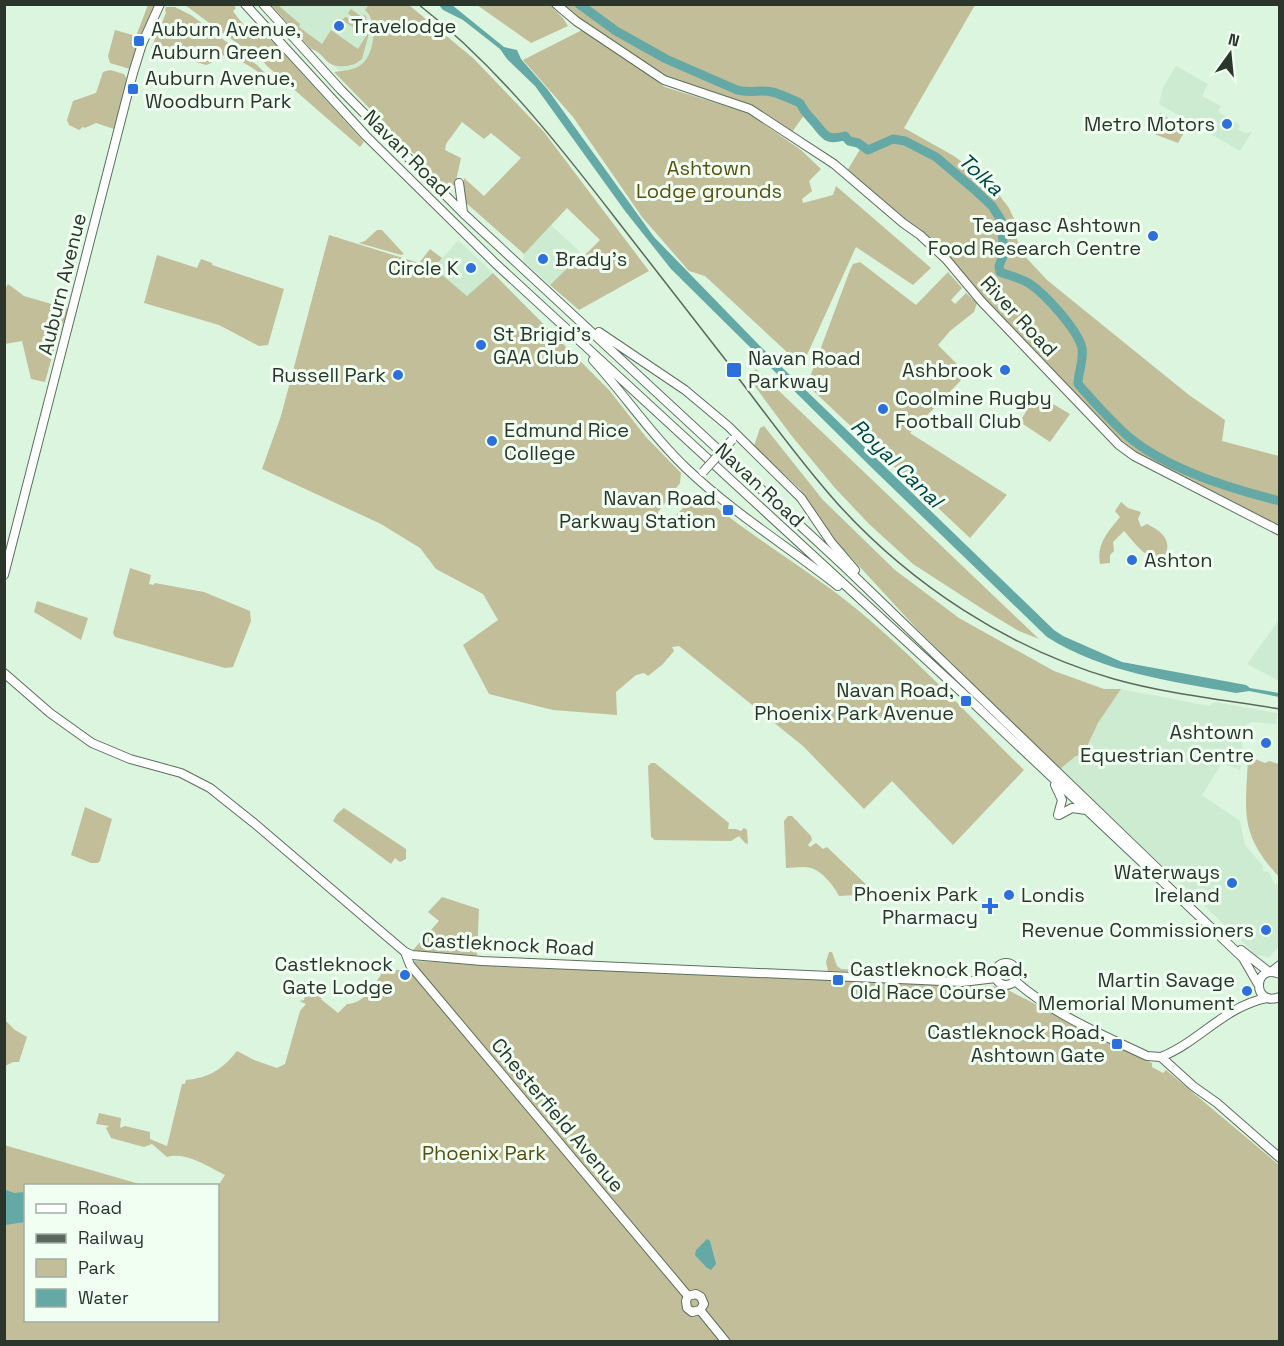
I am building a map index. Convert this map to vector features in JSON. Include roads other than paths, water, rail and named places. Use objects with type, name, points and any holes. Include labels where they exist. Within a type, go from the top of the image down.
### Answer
[{"type":"main road","name":"Navan Road","points":[[245,4],[366,136],[534,299],[1087,810],[1243,958],[1259,988],[1275,999]]},
{"type":"main road","name":"Navan Road","points":[[263,4],[333,82],[463,213],[921,640],[1223,933],[1257,964],[1273,972]]},
{"type":"main road","name":"River Road","points":[[556,4],[576,21],[664,80],[750,109],[834,164],[946,259],[982,302],[1119,445],[1134,456],[1280,531]]},
{"type":"main road","points":[[439,189],[453,190],[459,183],[463,213]]},
{"type":"main road","points":[[554,297],[612,342],[685,390],[801,498],[831,542],[921,640]]},
{"type":"main road","points":[[534,299],[606,374],[657,438],[700,475],[730,507],[817,569],[901,637]]},
{"type":"main road","name":"Castleknock Road","points":[[4,672],[50,713],[92,743],[121,756],[182,773],[210,788],[405,952],[420,957],[932,980],[975,981],[996,978]]},
{"type":"main road","points":[[1044,771],[1061,794],[1062,800],[1058,815],[1072,808],[1087,810]]},
{"type":"main road","points":[[1005,963],[1014,967],[1016,973],[1014,980],[1009,984],[1003,984],[996,978],[997,968],[1005,963]]},
{"type":"main road","points":[[1259,988],[1262,976],[1273,972]]},
{"type":"main road","points":[[1014,980],[1032,996],[1050,1007],[1147,1056],[1161,1057],[1280,1158]]},
{"type":"street","name":"Auburn Avenue","points":[[4,575],[130,85],[142,44],[160,4]]},
{"type":"street","points":[[700,475],[735,438]]},
{"type":"street","name":"Chesterfield Avenue","points":[[405,952],[410,965],[688,1296]]},
{"type":"street","points":[[1273,972],[1280,965]]},
{"type":"street","points":[[1252,1002],[1259,988]]},
{"type":"street","points":[[1161,1057],[1174,1052],[1232,1011],[1252,1002],[1275,999]]},
{"type":"street","points":[[693,1294],[701,1297],[704,1304],[700,1310],[692,1312],[687,1308],[688,1296],[693,1294]]},
{"type":"street","points":[[700,1310],[726,1341]]},
{"type":"water","name":"Royal Canal","points":[[439,5],[452,5],[504,47],[517,50],[521,59],[548,90],[654,237],[759,345],[1054,630],[1122,662],[1246,685],[1250,688],[1279,693],[1279,697],[1249,691],[1236,693],[1138,674],[1091,659],[1047,637],[671,269],[625,211],[535,86],[500,49],[463,20],[443,10]]},
{"type":"water","points":[[5,1191],[24,1192],[24,1222],[5,1225]]},
{"type":"water","points":[[707,1239],[710,1241],[716,1264],[711,1270],[695,1255],[696,1250]]},
{"type":"waterway","name":"Tolka","points":[[579,4],[616,31],[666,59],[737,90],[772,92],[800,103],[827,136],[834,138],[845,136],[849,141],[858,143],[868,150],[893,139],[905,141],[936,157],[992,206],[1001,220],[1004,254],[999,266],[1000,272],[1030,284],[1068,322],[1082,348],[1078,384],[1103,412],[1130,438],[1163,460],[1201,477],[1280,501]]},
{"type":"railway","points":[[418,4],[473,52],[524,105],[571,161],[728,363]]},
{"type":"railway","points":[[736,375],[811,472],[866,533],[929,586],[964,610],[1037,650],[1114,679],[1175,693],[1280,709]]},
{"type":"place","name":"Travelodge","points":[[339,26]]},
{"type":"place","name":"Auburn Avenue, Auburn Green","points":[[139,41]]},
{"type":"place","name":"Auburn Avenue, Woodburn Park","points":[[133,89]]},
{"type":"place","name":"Metro Motors","points":[[1227,124]]},
{"type":"place","name":"Teagasc Ashtown Food Research Centre","points":[[1153,236]]},
{"type":"place","name":"Brady's","points":[[543,259]]},
{"type":"place","name":"Circle K","points":[[471,268]]},
{"type":"place","name":"St Brigid's GAA Club","points":[[481,345]]},
{"type":"place","name":"Navan Road Parkway","points":[[734,370]]},
{"type":"place","name":"Ashbrook","points":[[1005,370]]},
{"type":"place","name":"Russell Park","points":[[398,375]]},
{"type":"place","name":"Coolmine Rugby Football Club","points":[[883,409]]},
{"type":"place","name":"Edmund Rice College","points":[[492,441]]},
{"type":"place","name":"Navan Road Parkway Station","points":[[728,510]]},
{"type":"place","name":"Ashton","points":[[1132,560]]},
{"type":"place","name":"Navan Road, Phoenix Park Avenue","points":[[966,701]]},
{"type":"place","name":"Ashtown Equestrian Centre","points":[[1266,743]]},
{"type":"place","name":"Waterways Ireland","points":[[1232,883]]},
{"type":"place","name":"Londis","points":[[1009,895]]},
{"type":"place","name":"Phoenix Park Pharmacy","points":[[990,906]]},
{"type":"place","name":"Revenue Commissioners","points":[[1266,930]]},
{"type":"place","name":"Castleknock Gate Lodge","points":[[405,975]]},
{"type":"place","name":"Castleknock Road, Old Race Course","points":[[838,980]]},
{"type":"place","name":"Martin Savage Memorial Monument","points":[[1247,991]]},
{"type":"place","name":"Castleknock Road, Ashtown Gate","points":[[1117,1044]]},
{"type":"park label","name":"Ashtown Lodge grounds","points":[[709,180]]},
{"type":"park label","name":"Phoenix Park","points":[[484,1153]]}]
